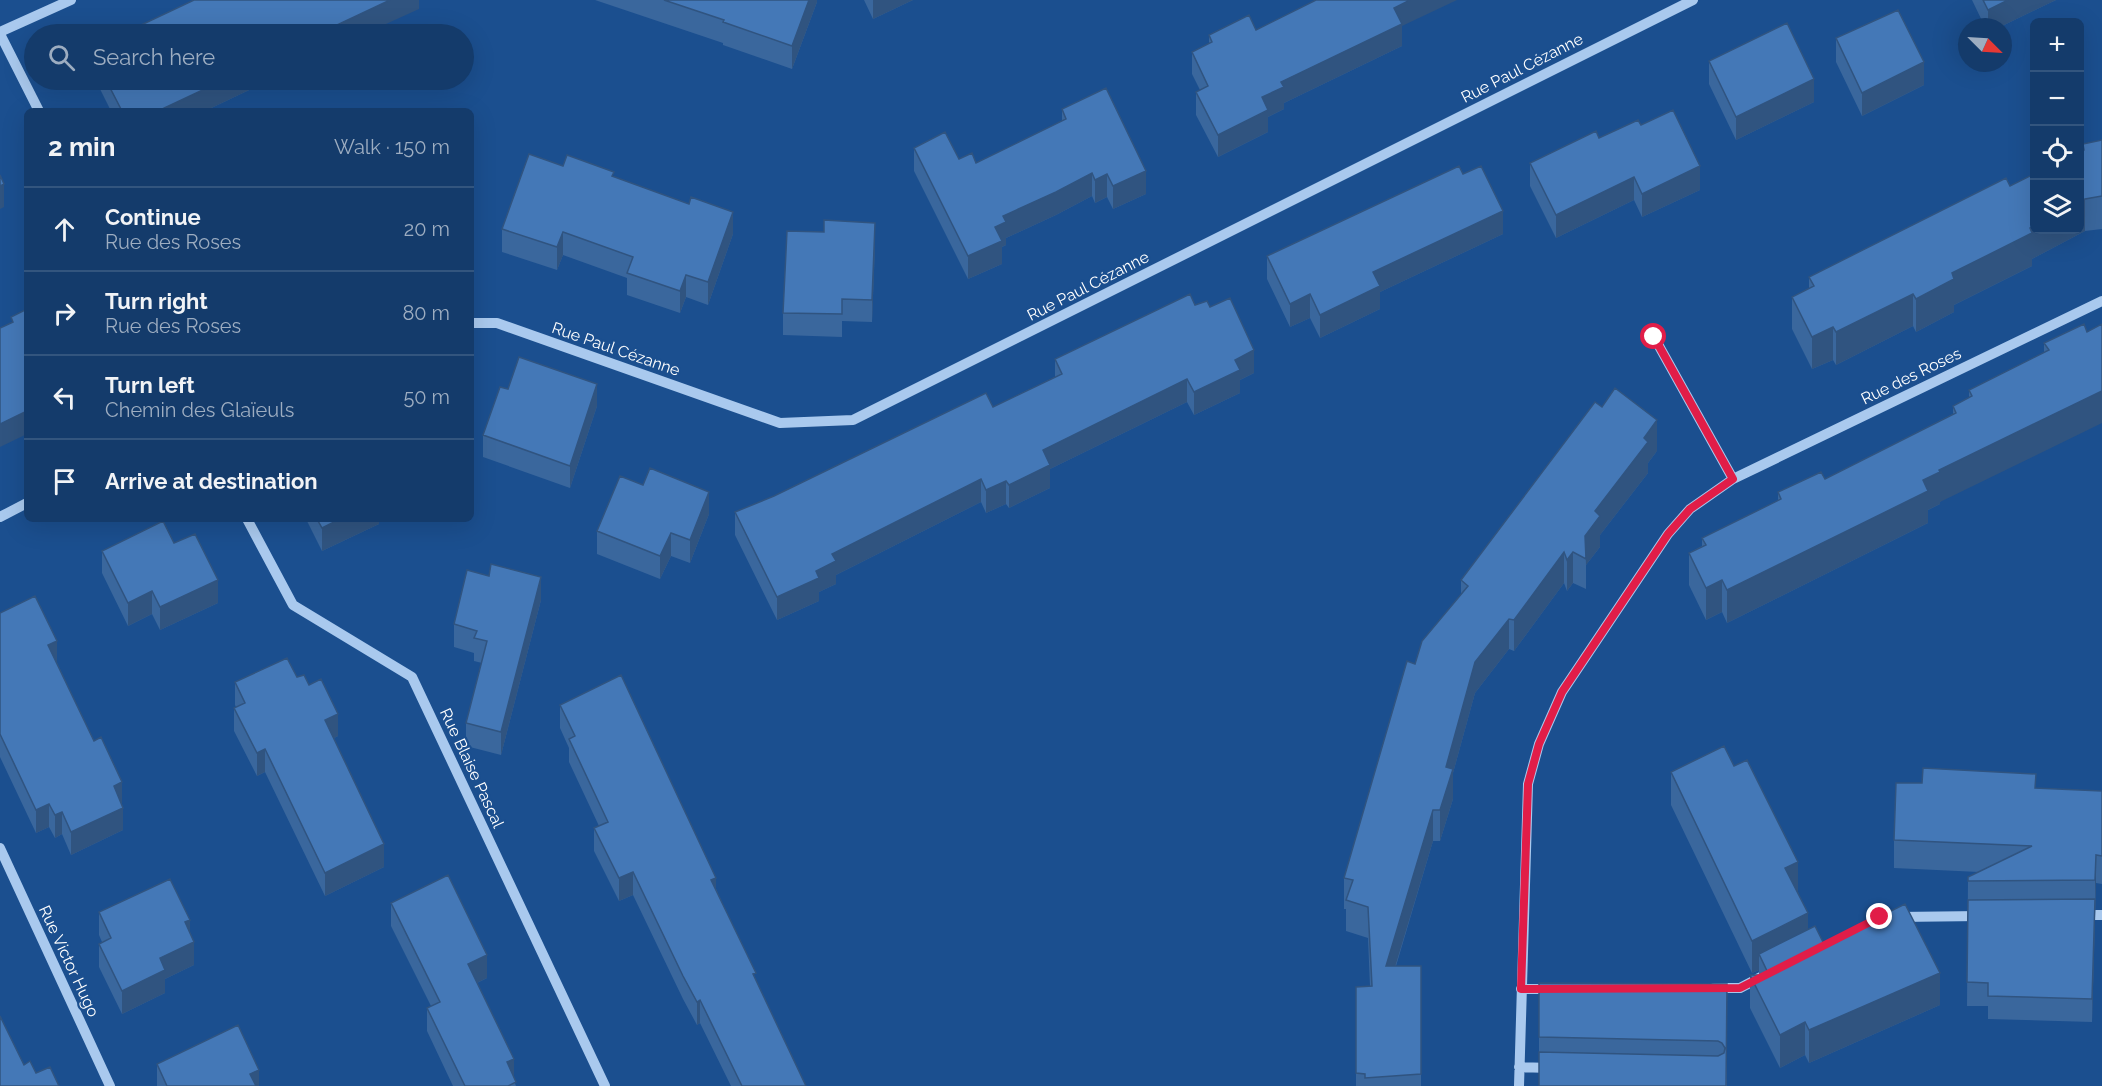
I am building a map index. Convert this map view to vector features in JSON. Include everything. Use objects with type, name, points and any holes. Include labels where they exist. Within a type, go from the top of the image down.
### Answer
[{"type":"street","points":[[24,81],[0,33],[71,0]]},
{"type":"street","name":"Rue Paul Cézanne","points":[[474,323],[497,322],[780,423],[853,420],[1693,0]]},
{"type":"street","points":[[28,90],[38,108]]},
{"type":"street","name":"Rue des Roses","points":[[1519,1086],[1528,784],[1539,744],[1562,692],[1668,534],[1690,509],[1733,479],[2102,301]]},
{"type":"street","points":[[1654,337],[1733,479]]},
{"type":"street","points":[[0,517],[24,505]]},
{"type":"street","name":"Rue Blaise Pascal","points":[[249,522],[293,605],[412,677],[605,1086]]},
{"type":"street","name":"Rue Victor Hugo","points":[[0,848],[110,1086]]},
{"type":"street","points":[[2067,915],[2102,915]]},
{"type":"street","points":[[1892,917],[1997,916]]},
{"type":"street","points":[[1708,988],[1740,988],[1770,973]]},
{"type":"street","points":[[1521,989],[1566,989]]},
{"type":"street","points":[[1519,1067],[1566,1068]]},
{"type":"building","points":[[194,0],[390,0],[339,24],[143,24]]},
{"type":"building","points":[[664,0],[809,0],[792,46]]},
{"type":"building","points":[[1316,0],[1410,0],[1394,8],[1402,24],[1281,82],[1284,87],[1262,97],[1268,110],[1218,135],[1196,92],[1208,86],[1192,52],[1212,42],[1209,35],[1249,15],[1256,30]]},
{"type":"building","points":[[1983,0],[2008,0],[1988,10]]},
{"type":"building","points":[[1898,10],[1924,62],[1862,93],[1836,38]]},
{"type":"building","points":[[1787,23],[1814,79],[1736,117],[1709,61]]},
{"type":"building","points":[[1106,88],[1146,171],[1113,186],[1107,174],[1095,180],[1092,173],[1003,216],[1006,222],[995,227],[1002,241],[968,256],[914,148],[945,132],[959,159],[972,153],[976,163],[1066,119],[1062,109]]},
{"type":"building","points":[[111,90],[203,90],[164,108],[120,108]]},
{"type":"building","points":[[1673,110],[1700,166],[1642,194],[1634,177],[1556,215],[1530,163],[1596,131],[1599,138],[1638,120],[1641,125]]},
{"type":"building","points":[[2102,140],[2102,196],[2084,199],[2084,150],[2084,144]]},
{"type":"building","points":[[529,154],[563,166],[567,155],[614,172],[612,176],[689,204],[691,197],[733,212],[708,282],[686,275],[680,291],[627,273],[633,257],[563,232],[557,247],[502,229]]},
{"type":"building","points":[[1459,166],[1463,174],[1481,166],[1503,211],[1373,272],[1380,286],[1320,315],[1310,294],[1290,304],[1267,256]]},
{"type":"building","points":[[2030,176],[2030,234],[1952,273],[1954,279],[1916,299],[1913,294],[1836,332],[1833,327],[1812,337],[1792,297],[1814,286],[1809,277],[2006,178],[2010,186]]},
{"type":"building","points":[[824,220],[875,223],[872,300],[842,299],[842,314],[783,313],[787,231],[824,232]]},
{"type":"building","points":[[1190,294],[1195,305],[1207,301],[1210,307],[1230,298],[1254,350],[1235,360],[1240,370],[1194,392],[1187,379],[1043,450],[1050,465],[1009,485],[1006,481],[986,490],[981,479],[832,554],[836,561],[816,571],[819,578],[777,597],[735,512],[774,496],[986,393],[993,407],[1062,374],[1055,359]]},
{"type":"building","points":[[24,310],[24,412],[0,424],[0,328],[13,322],[11,317]]},
{"type":"building","points":[[2084,324],[2087,332],[2102,324],[2102,391],[1939,470],[1940,472],[1923,480],[1928,491],[1727,590],[1722,580],[1706,588],[1689,553],[1706,545],[1702,538],[1781,499],[1778,492],[1821,472],[1825,479],[1956,413],[1953,406],[1972,396],[1969,390],[2049,350],[2044,343]]},
{"type":"building","points":[[519,357],[597,384],[570,466],[483,435],[500,387],[508,389]]},
{"type":"building","points":[[1615,388],[1657,420],[1644,438],[1648,442],[1595,511],[1600,516],[1585,536],[1586,559],[1573,552],[1567,560],[1564,552],[1514,620],[1509,619],[1475,662],[1446,767],[1453,769],[1440,810],[1433,810],[1386,966],[1421,966],[1421,1074],[1365,1078],[1365,1074],[1356,1073],[1356,987],[1372,986],[1368,907],[1346,900],[1353,880],[1344,878],[1407,661],[1415,664],[1422,641],[1468,586],[1461,580],[1595,402],[1602,407]]},
{"type":"building","points":[[650,468],[709,492],[690,540],[671,533],[660,556],[597,531],[620,476],[643,485]]},
{"type":"building","points":[[164,522],[174,543],[195,534],[218,580],[160,607],[152,591],[128,603],[102,551]]},
{"type":"building","points":[[319,522],[334,522],[322,528]]},
{"type":"building","points":[[491,564],[541,577],[501,732],[466,723],[487,641],[474,638],[477,631],[454,624],[467,570],[489,576]]},
{"type":"building","points":[[35,596],[57,641],[48,645],[94,741],[101,737],[122,782],[114,786],[123,808],[71,832],[62,812],[55,815],[49,804],[36,810],[0,734],[0,613]]},
{"type":"building","points":[[287,658],[297,677],[304,675],[309,685],[321,679],[338,714],[325,720],[384,844],[325,873],[265,749],[257,753],[234,708],[245,703],[235,682]]},
{"type":"building","points":[[621,675],[716,878],[711,880],[756,973],[753,974],[806,1086],[742,1086],[700,1000],[697,1002],[683,976],[633,872],[619,878],[594,828],[608,822],[569,739],[575,736],[560,705]]},
{"type":"building","points":[[1724,746],[1734,766],[1747,760],[1798,862],[1785,868],[1808,913],[1752,941],[1671,772]]},
{"type":"building","points":[[1923,768],[2036,774],[2035,788],[2102,791],[2102,856],[2096,855],[2095,880],[1968,881],[1968,877],[2032,846],[1894,840],[1896,783],[1922,783]]},
{"type":"building","points":[[448,875],[487,955],[468,964],[514,1059],[507,1062],[516,1082],[508,1086],[465,1086],[427,1008],[440,1002],[391,903]]},
{"type":"building","points":[[170,879],[190,920],[185,922],[194,942],[160,958],[165,970],[122,991],[99,944],[111,938],[99,912]]},
{"type":"building","points":[[2095,899],[2092,999],[1988,996],[1988,983],[1967,982],[1968,900]]},
{"type":"building","points":[[1905,904],[1940,973],[1809,1030],[1805,1022],[1780,1035],[1750,975],[1769,975],[1759,954],[1815,926],[1824,944]]},
{"type":"building","points":[[1539,983],[1727,984],[1726,1086],[1539,1086],[1539,1052],[1718,1056],[1724,1053],[1725,1048],[1718,1041],[1539,1037]]},
{"type":"building","points":[[0,1016],[24,1065],[30,1061],[36,1073],[50,1067],[59,1086],[0,1086]]},
{"type":"building","points":[[238,1025],[259,1070],[250,1074],[256,1086],[167,1086],[157,1064]]},
{"type":"route","points":[[1654,337],[1733,479],[1690,509],[1668,534],[1562,692],[1539,744],[1528,784],[1521,989],[1740,988],[1880,917]]}]
